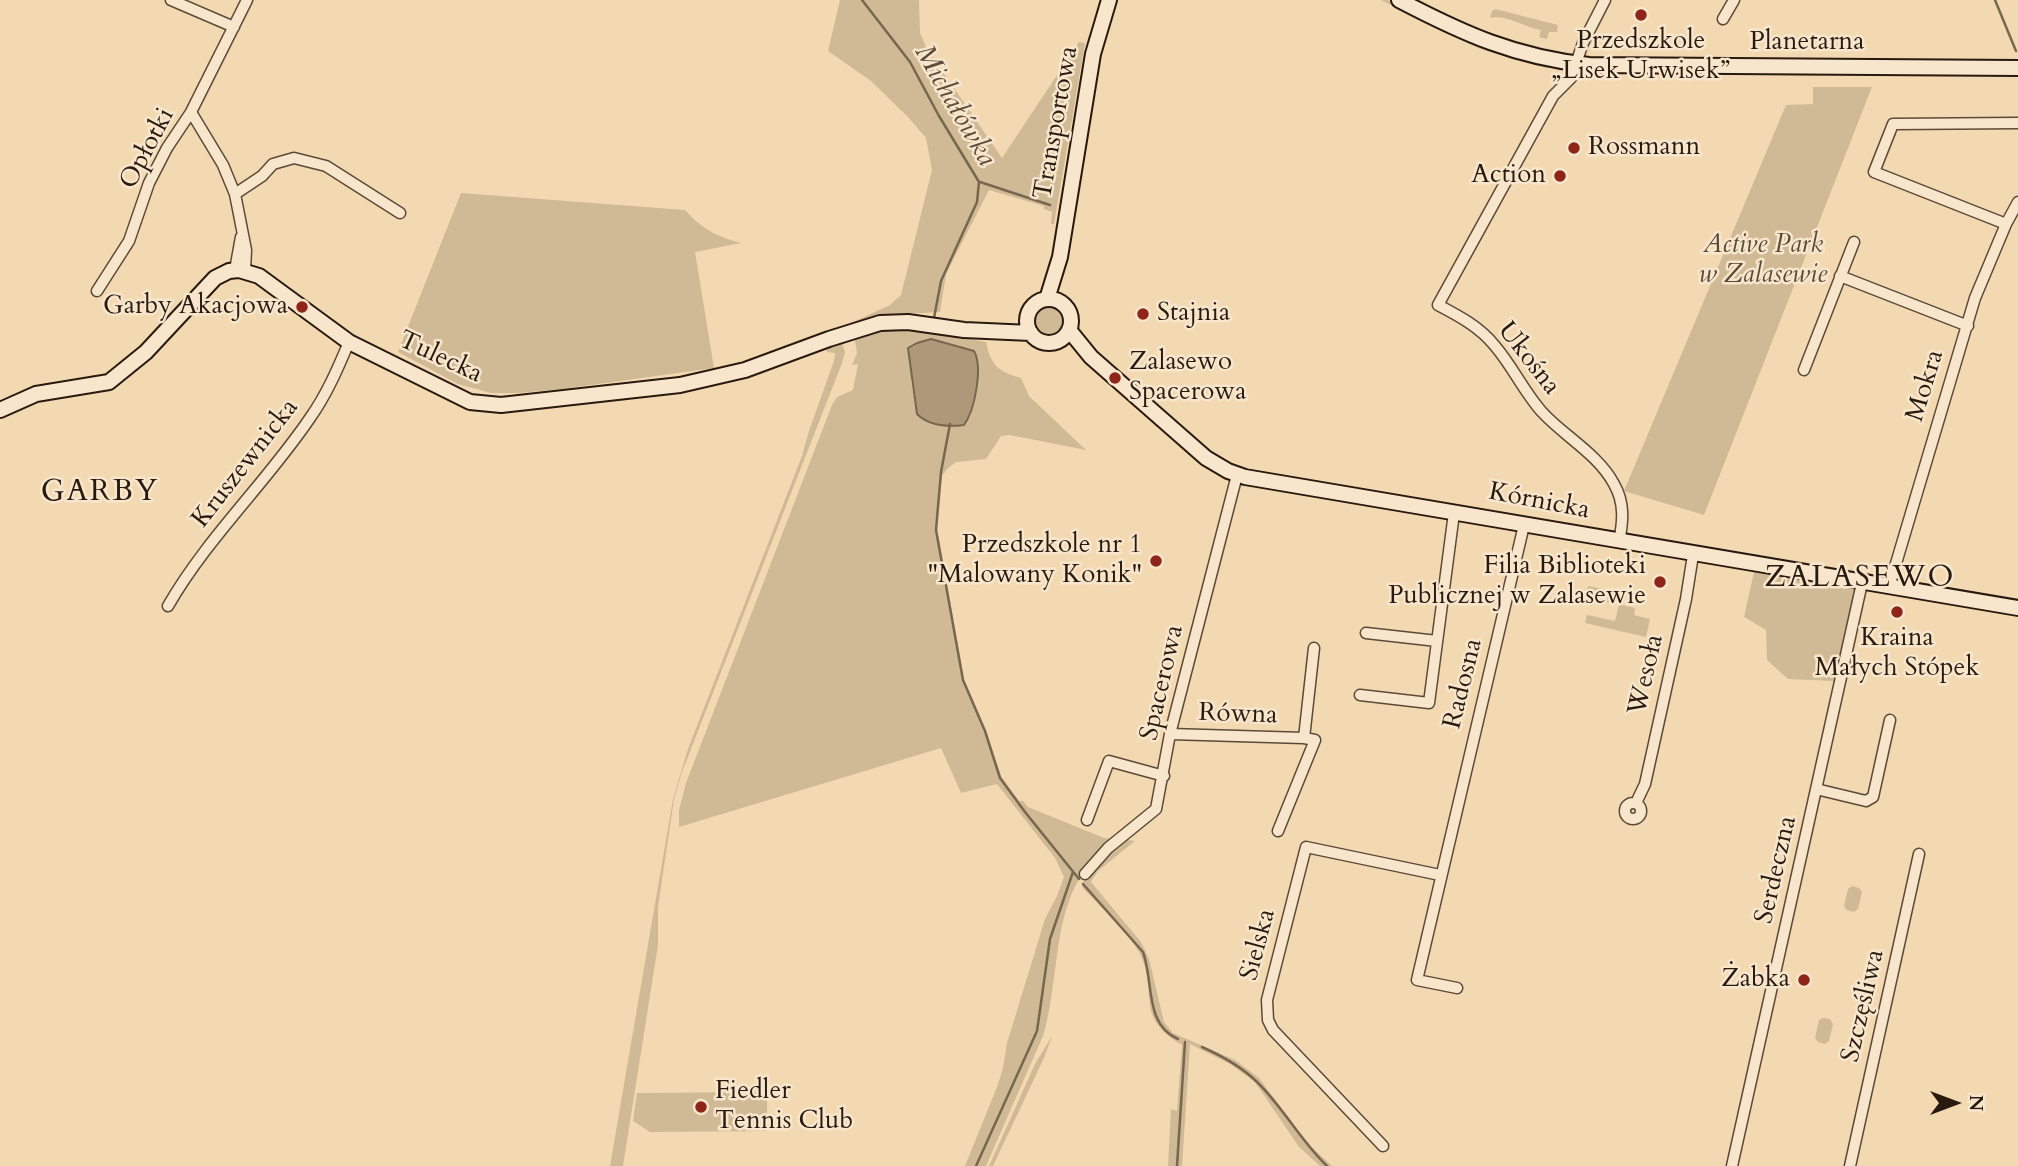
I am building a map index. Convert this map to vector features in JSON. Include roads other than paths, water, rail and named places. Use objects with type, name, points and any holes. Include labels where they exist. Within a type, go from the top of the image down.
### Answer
[{"type":"street","points":[[171,0],[234,27]]},
{"type":"street","name":"Opłotki","points":[[97,291],[129,241],[149,183],[167,148],[191,112],[247,0]]},
{"type":"street","name":"Transportowa","points":[[1053,300],[1091,65],[1109,0]]},
{"type":"street","name":"Planetarna","points":[[1399,0],[1455,29],[1494,45],[1527,55],[1576,64],[2018,68]]},
{"type":"street","points":[[1576,64],[1605,0]]},
{"type":"street","points":[[1723,19],[1734,0]]},
{"type":"street","name":"Ukośna","points":[[1576,64],[1571,78],[1553,96],[1438,305],[1488,337],[1543,413],[1607,473],[1622,504],[1623,523],[1619,542]]},
{"type":"street","points":[[0,410],[36,394],[108,382],[146,352],[215,278],[240,270],[246,250],[236,194],[223,165],[191,112]]},
{"type":"street","points":[[2006,224],[1874,172],[1893,124],[2018,124]]},
{"type":"street","points":[[236,194],[262,176],[273,164],[294,158],[326,166],[400,213]]},
{"type":"street","name":"Mokra","points":[[1889,587],[1955,360],[1980,285],[2018,202]]},
{"type":"street","points":[[1804,370],[1854,242]]},
{"type":"street","name":"Tulecka","points":[[240,270],[259,275],[349,342],[458,397],[481,404],[501,405],[707,380],[754,368],[880,323],[922,323],[989,331]]},
{"type":"street","points":[[1840,276],[1968,326]]},
{"type":"street","points":[[989,331],[1027,318],[1034,305],[1053,300],[1069,311],[1071,317],[1065,335],[1043,342],[1031,333],[1027,318]]},
{"type":"street","points":[[989,331],[1004,334],[1031,333]]},
{"type":"street","name":"Kórnicka","points":[[1065,335],[1206,458],[1237,475],[1693,555],[2018,608]]},
{"type":"street","name":"Kruszewnicka","points":[[168,606],[181,583],[311,418],[331,383],[349,342]]},
{"type":"street","name":"Spacerowa","points":[[1085,874],[1108,848],[1156,809],[1170,734],[1237,475]]},
{"type":"street","points":[[1360,695],[1429,703],[1454,513]]},
{"type":"street","name":"Radosna","points":[[1457,988],[1417,980],[1524,525]]},
{"type":"street","name":"Wesoła","points":[[1636,803],[1646,784],[1693,555]]},
{"type":"street","name":"Serdeczna","points":[[1732,1166],[1862,583]]},
{"type":"street","points":[[1366,633],[1437,641]]},
{"type":"street","name":"Równa","points":[[1304,738],[1314,648]]},
{"type":"street","points":[[1816,789],[1866,801],[1872,797],[1890,720]]},
{"type":"street","name":"Równa","points":[[1170,734],[1315,740],[1278,831]]},
{"type":"street","points":[[1087,820],[1109,761],[1164,776]]},
{"type":"street","name":"Sielska","points":[[1383,1146],[1273,1030],[1268,1020],[1267,1000],[1306,847],[1440,875]]},
{"type":"street","name":"Szczęśliwa","points":[[1850,1166],[1919,854]]},
{"type":"waterway","name":"Michałówka","points":[[862,0],[910,62],[979,182],[977,202],[941,281],[934,318]]},
{"type":"waterway","points":[[1995,0],[2016,51]]},
{"type":"waterway","points":[[980,182],[1050,205]]},
{"type":"waterway","name":"Michałówka","points":[[950,424],[941,472],[936,530],[963,680],[985,731],[1000,778],[1079,879]]},
{"type":"waterway","points":[[976,1166],[1037,1031],[1050,939],[1073,872]]},
{"type":"waterway","name":"Michałówka","points":[[1083,884],[1143,952],[1155,1013],[1167,1032],[1178,1039]]},
{"type":"waterway","points":[[1177,1166],[1185,1042]]},
{"type":"waterway","name":"Michałówka","points":[[1202,1047],[1231,1062],[1257,1082],[1327,1166]]},
{"type":"place","name":"Przedszkole „Lisek Urwisek”","points":[[1641,15]]},
{"type":"place","name":"Rossmann","points":[[1574,148]]},
{"type":"place","name":"Action","points":[[1560,176]]},
{"type":"place","name":"Garby Akacjowa","points":[[302,307]]},
{"type":"place","name":"Stajnia","points":[[1143,314]]},
{"type":"place","name":"Zalasewo Spacerowa","points":[[1115,378]]},
{"type":"place","name":"Przedszkole nr 1 \"Malowany Konik\"","points":[[1156,561]]},
{"type":"place","name":"Filia Biblioteki Publicznej w Zalasewie","points":[[1660,582]]},
{"type":"place","name":"Kraina Małych Stópek","points":[[1897,612]]},
{"type":"place","name":"Żabka","points":[[1804,980]]},
{"type":"place","name":"Fiedler Tennis Club","points":[[701,1107]]},
{"type":"district","name":"GARBY","points":[[100,493]]},
{"type":"district","name":"ZALASEWO","points":[[1860,579]]},
{"type":"park label","name":"Active Park w Zalasewie","points":[[1763,261]]}]
